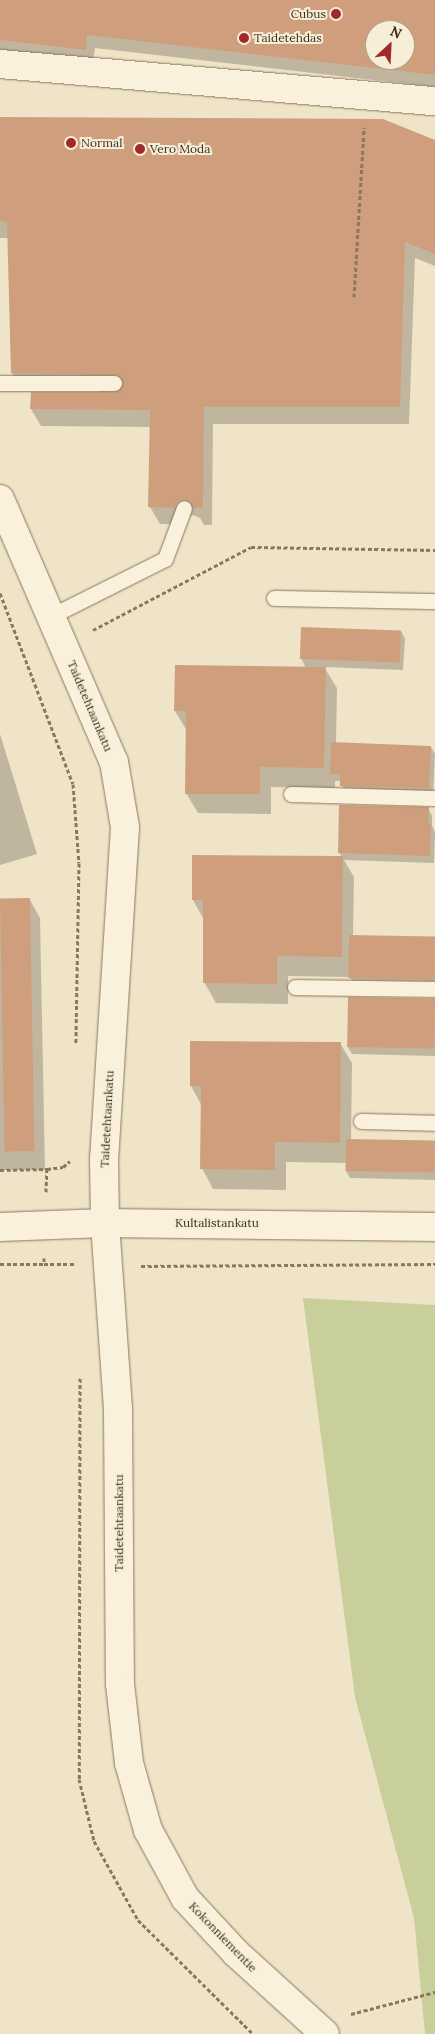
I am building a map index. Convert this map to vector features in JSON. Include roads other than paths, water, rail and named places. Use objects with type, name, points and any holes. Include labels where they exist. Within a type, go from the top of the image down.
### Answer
[{"type":"street","points":[[0,64],[435,101]]},
{"type":"street","name":"Taidetehtaankatu","points":[[2,509],[114,762],[125,827],[104,1158],[105,1223],[118,1409],[120,1684],[128,1763]]},
{"type":"street","name":"Kultalistankatu","points":[[0,1227],[105,1223],[435,1226]]},
{"type":"street","name":"Kokonniementie","points":[[128,1763],[148,1830],[185,1898],[236,1952],[320,2029]]},
{"type":"lane","points":[[0,384],[114,383]]},
{"type":"lane","points":[[51,616],[165,559],[184,508]]},
{"type":"lane","points":[[274,598],[435,601]]},
{"type":"lane","points":[[291,794],[435,798]]},
{"type":"lane","points":[[295,987],[435,989]]},
{"type":"lane","points":[[361,1121],[435,1123]]},
{"type":"place","name":"Cubus","points":[[336,14]]},
{"type":"place","name":"Taidetehdas","points":[[244,38]]},
{"type":"place","name":"Normal","points":[[71,143]]},
{"type":"place","name":"Vero Moda","points":[[140,149]]}]
